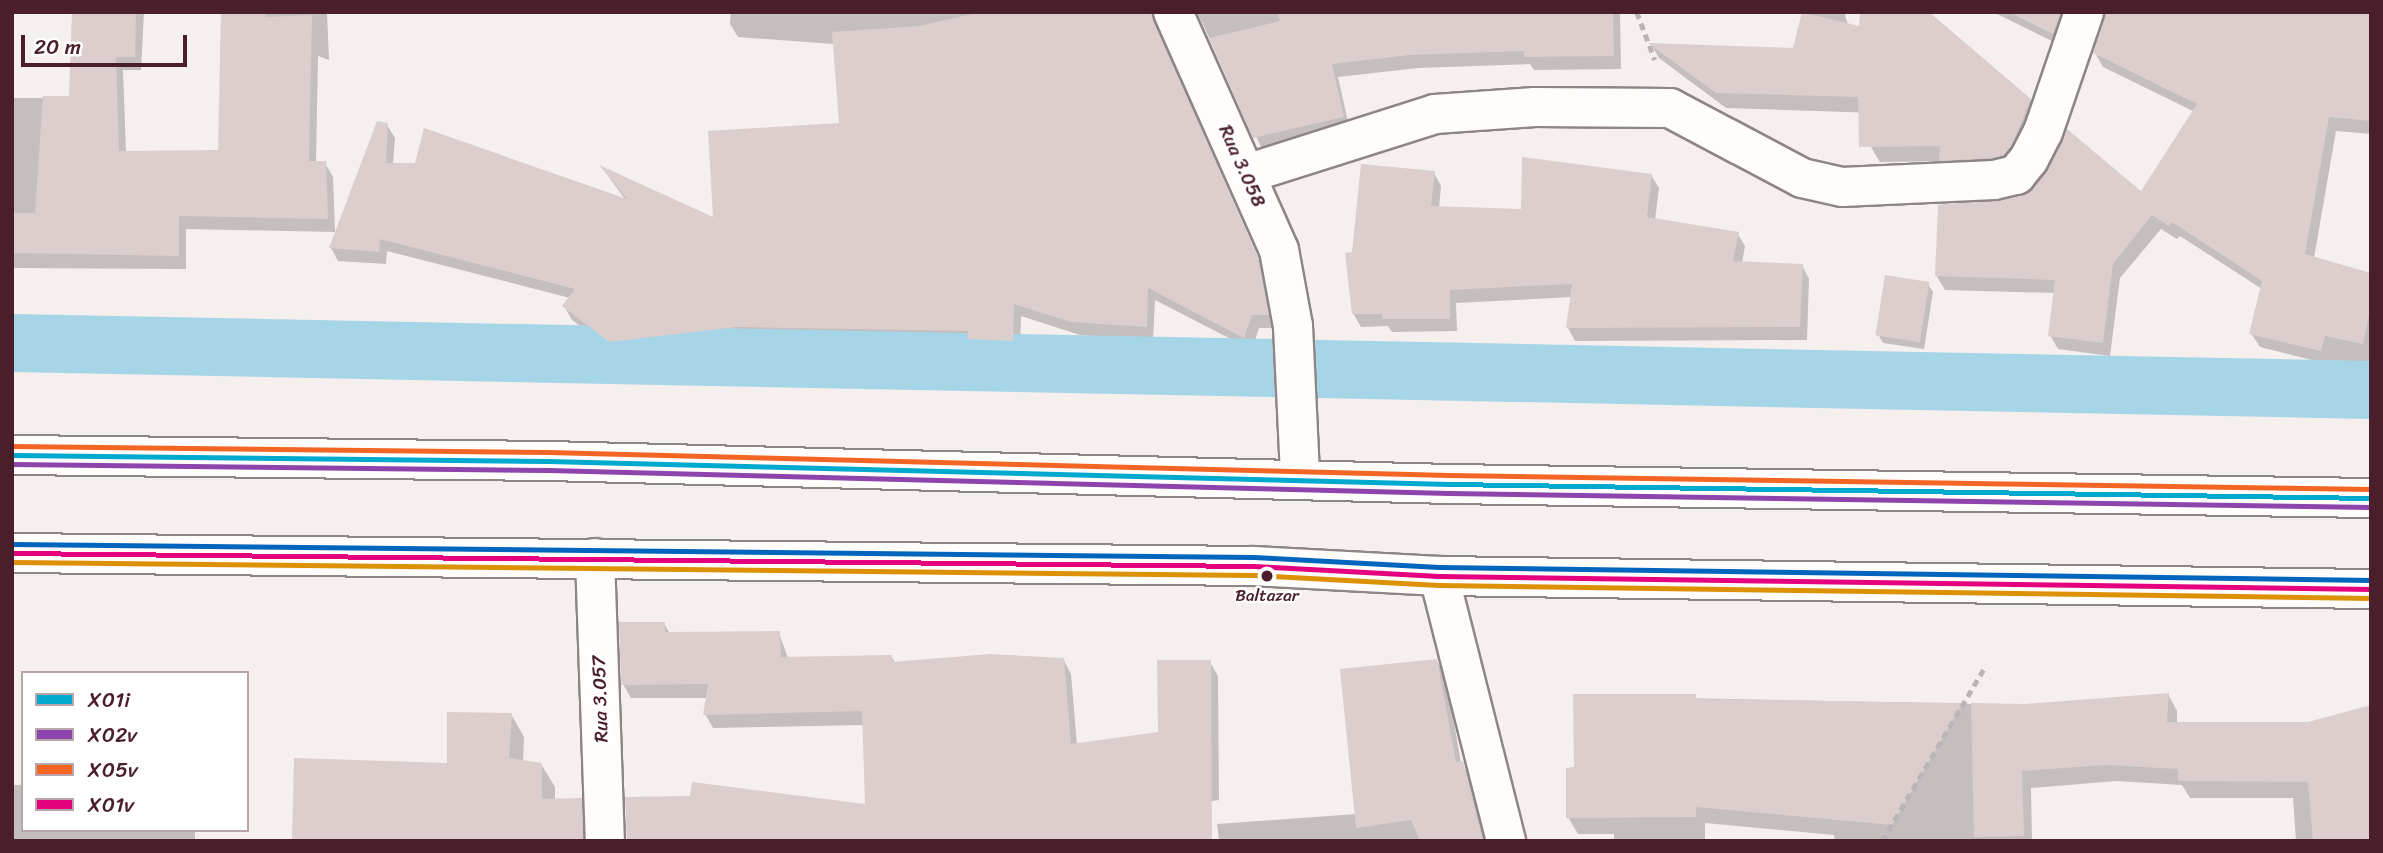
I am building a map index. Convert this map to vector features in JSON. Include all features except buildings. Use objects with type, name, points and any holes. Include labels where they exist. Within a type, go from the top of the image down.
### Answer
[{"type":"main road","name":"Rua 3.058","points":[[1172,12],[1279,250],[1293,326],[1300,477]]},
{"type":"main road","points":[[1246,174],[1434,114],[1535,107],[1670,108],[1773,165],[1815,181],[1842,187],[1912,187],[1994,180],[2016,175],[2034,150],[2084,12]]},
{"type":"main road","points":[[12,455],[1213,474],[1449,484],[2371,498]]},
{"type":"main road","points":[[12,553],[1254,566],[1439,576],[2371,589]]},
{"type":"main road","name":"Rua 3.057","points":[[595,558],[605,841]]},
{"type":"main road","points":[[1439,576],[1506,841]]},
{"type":"path","points":[[1882,841],[1983,670]]},
{"type":"waterway","points":[[12,343],[2371,390]]},
{"type":"transit line","name":"X05v","points":[[12,446],[548,452],[1449,475],[2371,489]]},
{"type":"transit line","name":"X01i","points":[[12,455],[548,461],[1449,484],[2371,498]]},
{"type":"transit line","name":"X02v","points":[[12,464],[548,470],[1449,493],[2371,507]]},
{"type":"transit line","points":[[12,544],[1254,557],[1439,567],[2371,580]]},
{"type":"transit line","name":"X01v","points":[[12,553],[1254,566],[1439,576],[2371,589]]},
{"type":"transit line","points":[[12,562],[1254,575],[1439,585],[2371,598]]},
{"type":"place","name":"Baltazar","points":[[1267,576]]}]
